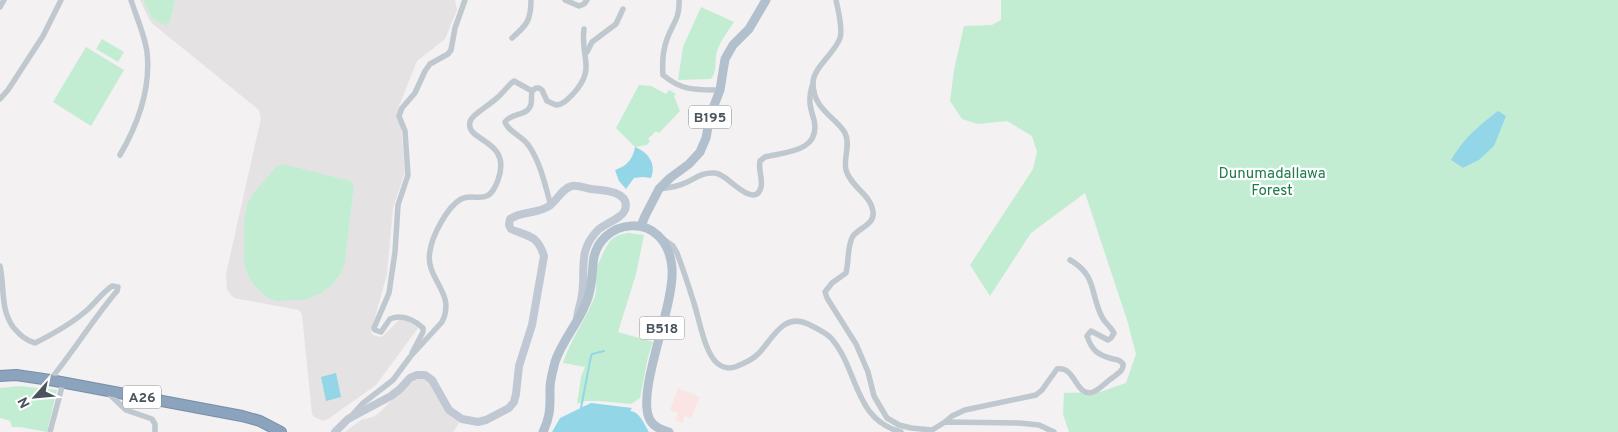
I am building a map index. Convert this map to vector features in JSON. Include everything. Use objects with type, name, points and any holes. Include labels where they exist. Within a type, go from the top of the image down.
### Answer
[{"type":"highway","name":"A26","points":[[0,376],[16,375],[50,380],[242,416],[260,421],[281,432]]},
{"type":"main road","name":"B195","points":[[641,226],[659,189],[689,164],[700,152],[706,138],[710,116],[720,90],[724,59],[733,44],[749,29],[766,0]]},
{"type":"main road","points":[[337,431],[348,419],[394,394],[410,378],[421,375],[432,380],[449,410],[462,419],[478,422],[509,408],[514,402],[519,366],[532,325],[544,256],[542,248],[535,239],[511,229],[509,225],[510,219],[515,216],[544,210],[551,206],[571,186],[611,192],[619,195],[625,203],[625,209],[622,214],[598,230],[586,246],[582,294],[577,312],[577,321]]},
{"type":"main road","points":[[543,432],[551,410],[550,386],[556,361],[566,338],[588,299],[593,260],[598,245],[606,236],[619,229],[641,226]]},
{"type":"main road","name":"B518","points":[[641,226],[658,236],[667,246],[671,258],[669,298],[646,400],[650,419],[655,426],[669,432]]},
{"type":"street","points":[[0,7],[4,0]]},
{"type":"street","points":[[0,99],[8,90],[43,36],[60,0]]},
{"type":"street","points":[[120,155],[143,103],[148,74],[147,50],[131,0]]},
{"type":"street","points":[[410,357],[423,332],[423,328],[401,316],[390,319],[381,332],[374,328],[389,293],[395,252],[398,205],[408,175],[405,131],[399,116],[402,108],[415,93],[430,64],[448,54],[451,50],[455,28],[465,0]]},
{"type":"street","points":[[512,38],[522,29],[531,15],[531,0]]},
{"type":"street","points":[[565,0],[579,6],[584,4],[586,0]]},
{"type":"street","points":[[679,0],[679,12],[667,40],[662,65],[663,75],[674,84],[695,90],[720,90]]},
{"type":"street","points":[[659,189],[685,184],[704,173],[715,173],[724,176],[746,194],[752,195],[758,193],[761,188],[760,161],[765,157],[802,148],[810,143],[814,136],[815,126],[809,97],[813,81],[817,71],[832,52],[840,37],[836,0]]},
{"type":"street","points":[[586,54],[592,42],[616,24],[623,9]]},
{"type":"street","points":[[532,91],[539,88],[542,90],[547,101],[552,104],[561,104],[584,81],[586,73],[584,30]]},
{"type":"street","points":[[348,419],[362,404],[393,380],[445,316],[445,295],[429,263],[429,252],[434,237],[441,222],[455,204],[460,200],[484,197],[494,189],[500,172],[501,158],[499,153],[470,129],[470,122],[473,116],[497,98],[514,81],[532,91]]},
{"type":"street","points":[[813,81],[815,98],[821,109],[845,132],[848,145],[845,160],[846,171],[870,203],[874,212],[871,223],[854,235],[849,245],[849,263],[846,273],[832,282],[825,292],[856,344],[868,372],[874,396],[888,418],[899,425],[929,431],[964,410],[1036,395],[1042,390],[1057,369],[1067,370],[1083,391],[1089,393],[1096,391],[1122,370],[1124,364],[1121,361],[1101,356],[1095,351],[1087,336],[1090,332],[1108,340],[1114,333],[1100,314],[1086,273],[1081,267],[1070,260]]},
{"type":"street","points":[[532,91],[531,104],[528,110],[508,118],[504,122],[506,126],[523,138],[529,146],[544,179],[551,206]]},
{"type":"street","points":[[658,236],[673,246],[677,253],[708,348],[717,363],[730,368],[743,364],[757,355],[777,330],[791,322],[805,322],[818,328],[830,338],[841,354],[866,408],[874,418],[883,425],[901,432]]},
{"type":"street","points":[[0,266],[2,312],[6,320],[19,334],[26,340],[35,343],[87,310],[106,290],[112,286],[118,287],[118,291],[103,308],[50,380]]},
{"type":"street","points":[[50,432],[63,383]]},
{"type":"street","points":[[106,392],[126,410],[152,419],[156,432]]},
{"type":"street","points":[[945,422],[1033,424],[1054,432]]},
{"type":"shaded area","points":[[140,0],[143,0],[152,18],[170,22],[175,0],[455,0],[457,10],[445,39],[417,61],[399,106],[405,172],[393,208],[387,274],[371,332],[373,335],[382,337],[403,317],[418,328],[376,385],[328,419],[323,421],[312,414],[302,315],[299,310],[234,298],[227,290],[226,274],[261,118],[259,110],[150,21]],"holes":[[[354,186],[345,263],[340,275],[332,285],[320,294],[308,299]]]},
{"type":"shaded area","points":[[422,378],[428,381],[460,422],[453,432],[345,432],[361,420],[378,414],[401,391],[414,381]]},
{"type":"shaded area","points":[[678,388],[700,397],[691,418],[685,416],[682,423],[675,420],[678,413],[670,410]]},
{"type":"green space","points":[[143,0],[175,0],[170,22],[165,25],[152,18]]},
{"type":"green space","name":"Dunumadallawa Forest","points":[[1001,0],[1618,0],[1618,432],[1069,432],[1063,414],[1064,393],[1100,392],[1126,383],[1136,354],[1127,320],[1085,193],[1031,233],[990,296],[970,265],[1033,169],[1037,152],[1032,136],[1007,121],[978,124],[962,119],[950,101],[954,70],[964,26],[992,25],[1001,20]],"holes":[[[1497,112],[1494,146],[1479,160],[1463,168],[1452,161],[1461,146],[1472,134]]]},
{"type":"green space","points":[[701,7],[734,22],[717,51],[715,69],[711,79],[678,80],[683,47]]},
{"type":"green space","points":[[102,39],[124,52],[118,62],[96,49]]},
{"type":"green space","points":[[86,47],[124,70],[91,126],[53,102]]},
{"type":"green space","points":[[639,85],[651,86],[666,94],[669,90],[676,94],[674,96],[680,111],[659,133],[656,131],[648,139],[650,141],[647,145],[635,147],[616,128]]},
{"type":"green space","points":[[283,164],[350,181],[354,186],[345,263],[340,275],[332,285],[320,294],[308,299],[277,301],[268,298],[253,284],[244,262],[244,223],[247,204],[252,195],[277,166]]},
{"type":"green space","points":[[629,233],[644,235],[636,274],[618,332],[653,342],[640,398],[631,404],[585,401],[577,404],[581,377],[585,367],[563,363],[595,296],[597,266],[605,249],[614,238]]},
{"type":"green space","points":[[19,386],[57,390],[47,432],[12,427],[10,421],[0,418],[0,388]]},
{"type":"water","points":[[1498,111],[1506,116],[1494,146],[1479,160],[1463,168],[1451,160],[1472,133]]},
{"type":"water","points":[[635,147],[644,152],[650,159],[653,173],[651,178],[634,178],[626,189],[619,181],[615,170],[629,162]]},
{"type":"water","points":[[336,373],[341,397],[326,401],[321,377]]},
{"type":"water","points":[[591,403],[632,408],[630,411],[639,416],[649,432],[552,432],[560,418]]},
{"type":"waterway","points":[[581,408],[591,356],[592,354],[604,351]]}]
